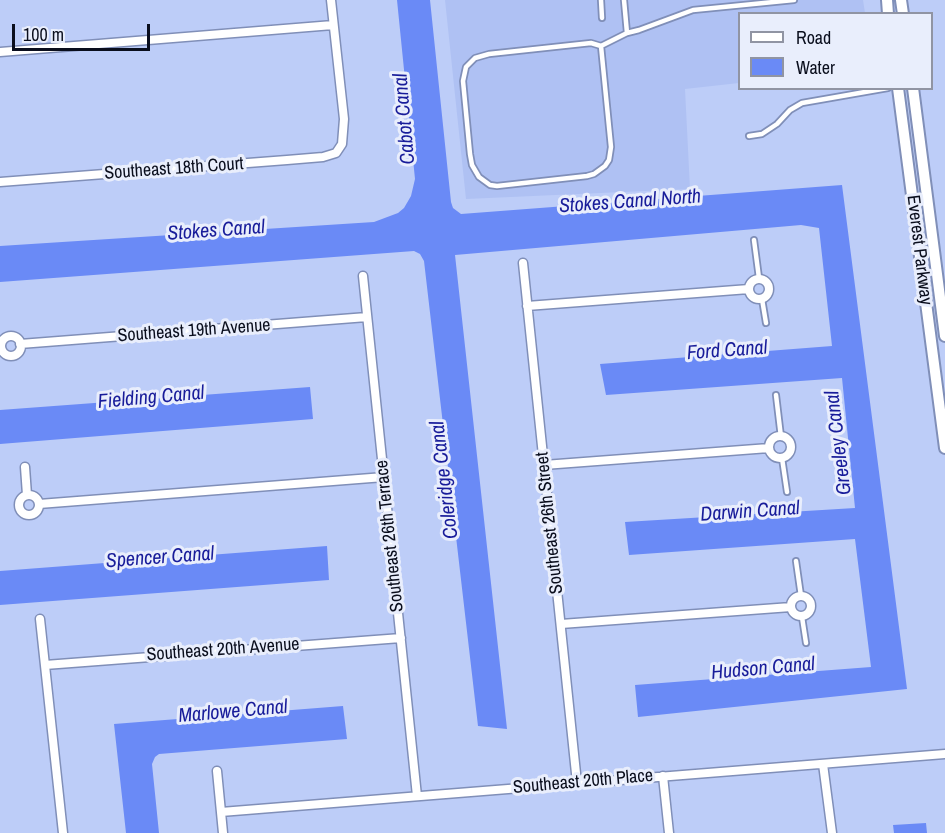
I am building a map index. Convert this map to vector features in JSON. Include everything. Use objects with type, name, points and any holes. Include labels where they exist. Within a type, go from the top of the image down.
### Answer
[{"type":"street","points":[[0,52],[333,25],[331,0]]},
{"type":"street","name":"Southeast 18th Court","points":[[0,182],[323,157],[336,153],[342,144],[344,119],[333,25]]},
{"type":"street","name":"Everest Parkway","points":[[898,90],[940,379],[945,448]]},
{"type":"street","name":"Everest Parkway","points":[[913,90],[945,336]]},
{"type":"street","name":"Southeast 26th Street","points":[[523,263],[577,783]]},
{"type":"street","name":"Southeast 26th Terrace","points":[[363,276],[417,796]]},
{"type":"street","points":[[759,278],[765,280],[769,285],[769,292],[762,299],[753,297],[748,289],[753,280],[759,278]]},
{"type":"street","points":[[527,306],[748,289]]},
{"type":"street","name":"Southeast 19th Avenue","points":[[20,344],[367,317]]},
{"type":"street","points":[[781,436],[787,439],[791,448],[788,455],[782,458],[772,454],[770,448],[772,440],[781,436]]},
{"type":"street","points":[[544,465],[770,448]]},
{"type":"street","points":[[25,466],[27,495]]},
{"type":"street","points":[[39,504],[384,477]]},
{"type":"street","points":[[27,495],[36,498],[39,504],[35,513],[28,515],[22,512],[19,503],[22,497],[27,495]]},
{"type":"street","points":[[801,596],[808,598],[811,604],[808,614],[802,617],[796,615],[791,606],[795,598],[801,596]]},
{"type":"street","points":[[561,624],[791,606]]},
{"type":"street","points":[[40,619],[63,833]]},
{"type":"street","name":"Southeast 20th Avenue","points":[[45,664],[401,638]]},
{"type":"street","name":"Southeast 20th Place","points":[[221,812],[945,754]]},
{"type":"street","points":[[823,764],[832,833]]},
{"type":"street","points":[[217,771],[224,833]]},
{"type":"street","points":[[663,776],[669,833]]},
{"type":"lane","points":[[601,0],[602,18]]},
{"type":"lane","points":[[624,0],[627,33]]},
{"type":"lane","points":[[601,46],[611,147],[609,160],[605,166],[587,176],[497,186],[490,185],[479,177],[472,165],[470,154],[463,81],[466,67],[475,58],[489,54],[591,43],[601,46],[627,33],[693,10],[749,2],[794,0]]},
{"type":"lane","points":[[748,136],[762,134],[802,103],[877,90]]},
{"type":"lane","points":[[754,240],[759,278]]},
{"type":"lane","points":[[762,299],[766,323]]},
{"type":"lane","points":[[776,395],[781,436]]},
{"type":"lane","points":[[782,458],[787,492]]},
{"type":"lane","points":[[796,561],[801,596]]},
{"type":"lane","points":[[802,617],[806,643]]},
{"type":"shaded area","points":[[445,0],[863,0],[865,12],[738,12],[738,83],[685,89],[690,189],[466,199]]},
{"type":"water","name":"Stokes Canal North","points":[[397,0],[430,0],[451,202],[453,208],[461,214],[842,185],[907,689],[638,717],[635,685],[871,667],[855,539],[629,555],[625,522],[855,508],[842,378],[606,395],[600,364],[832,346],[819,228],[801,225],[455,255],[507,729],[478,726],[424,261],[420,254],[414,251],[0,282],[0,246],[374,222],[398,213],[411,196],[415,179]]},
{"type":"water","points":[[310,387],[313,419],[0,444],[0,410]]},
{"type":"water","points":[[327,546],[329,580],[0,605],[0,571]]},
{"type":"water","points":[[343,706],[347,739],[159,754],[152,764],[159,833],[126,833],[114,724]]},
{"type":"water","points":[[926,823],[927,833],[894,833],[893,825]]},
{"type":"water label","name":"Cabot Canal","points":[[405,119]]},
{"type":"water label","name":"Stokes Canal","points":[[216,231]]},
{"type":"water label","name":"Ford Canal","points":[[727,351]]},
{"type":"water label","name":"Fielding Canal","points":[[151,398]]},
{"type":"water label","name":"Greeley Canal","points":[[839,443]]},
{"type":"water label","name":"Coleridge Canal","points":[[445,480]]},
{"type":"water label","name":"Darwin Canal","points":[[750,512]]},
{"type":"water label","name":"Spencer Canal","points":[[160,558]]},
{"type":"water label","name":"Hudson Canal","points":[[763,669]]},
{"type":"water label","name":"Marlowe Canal","points":[[233,712]]}]
